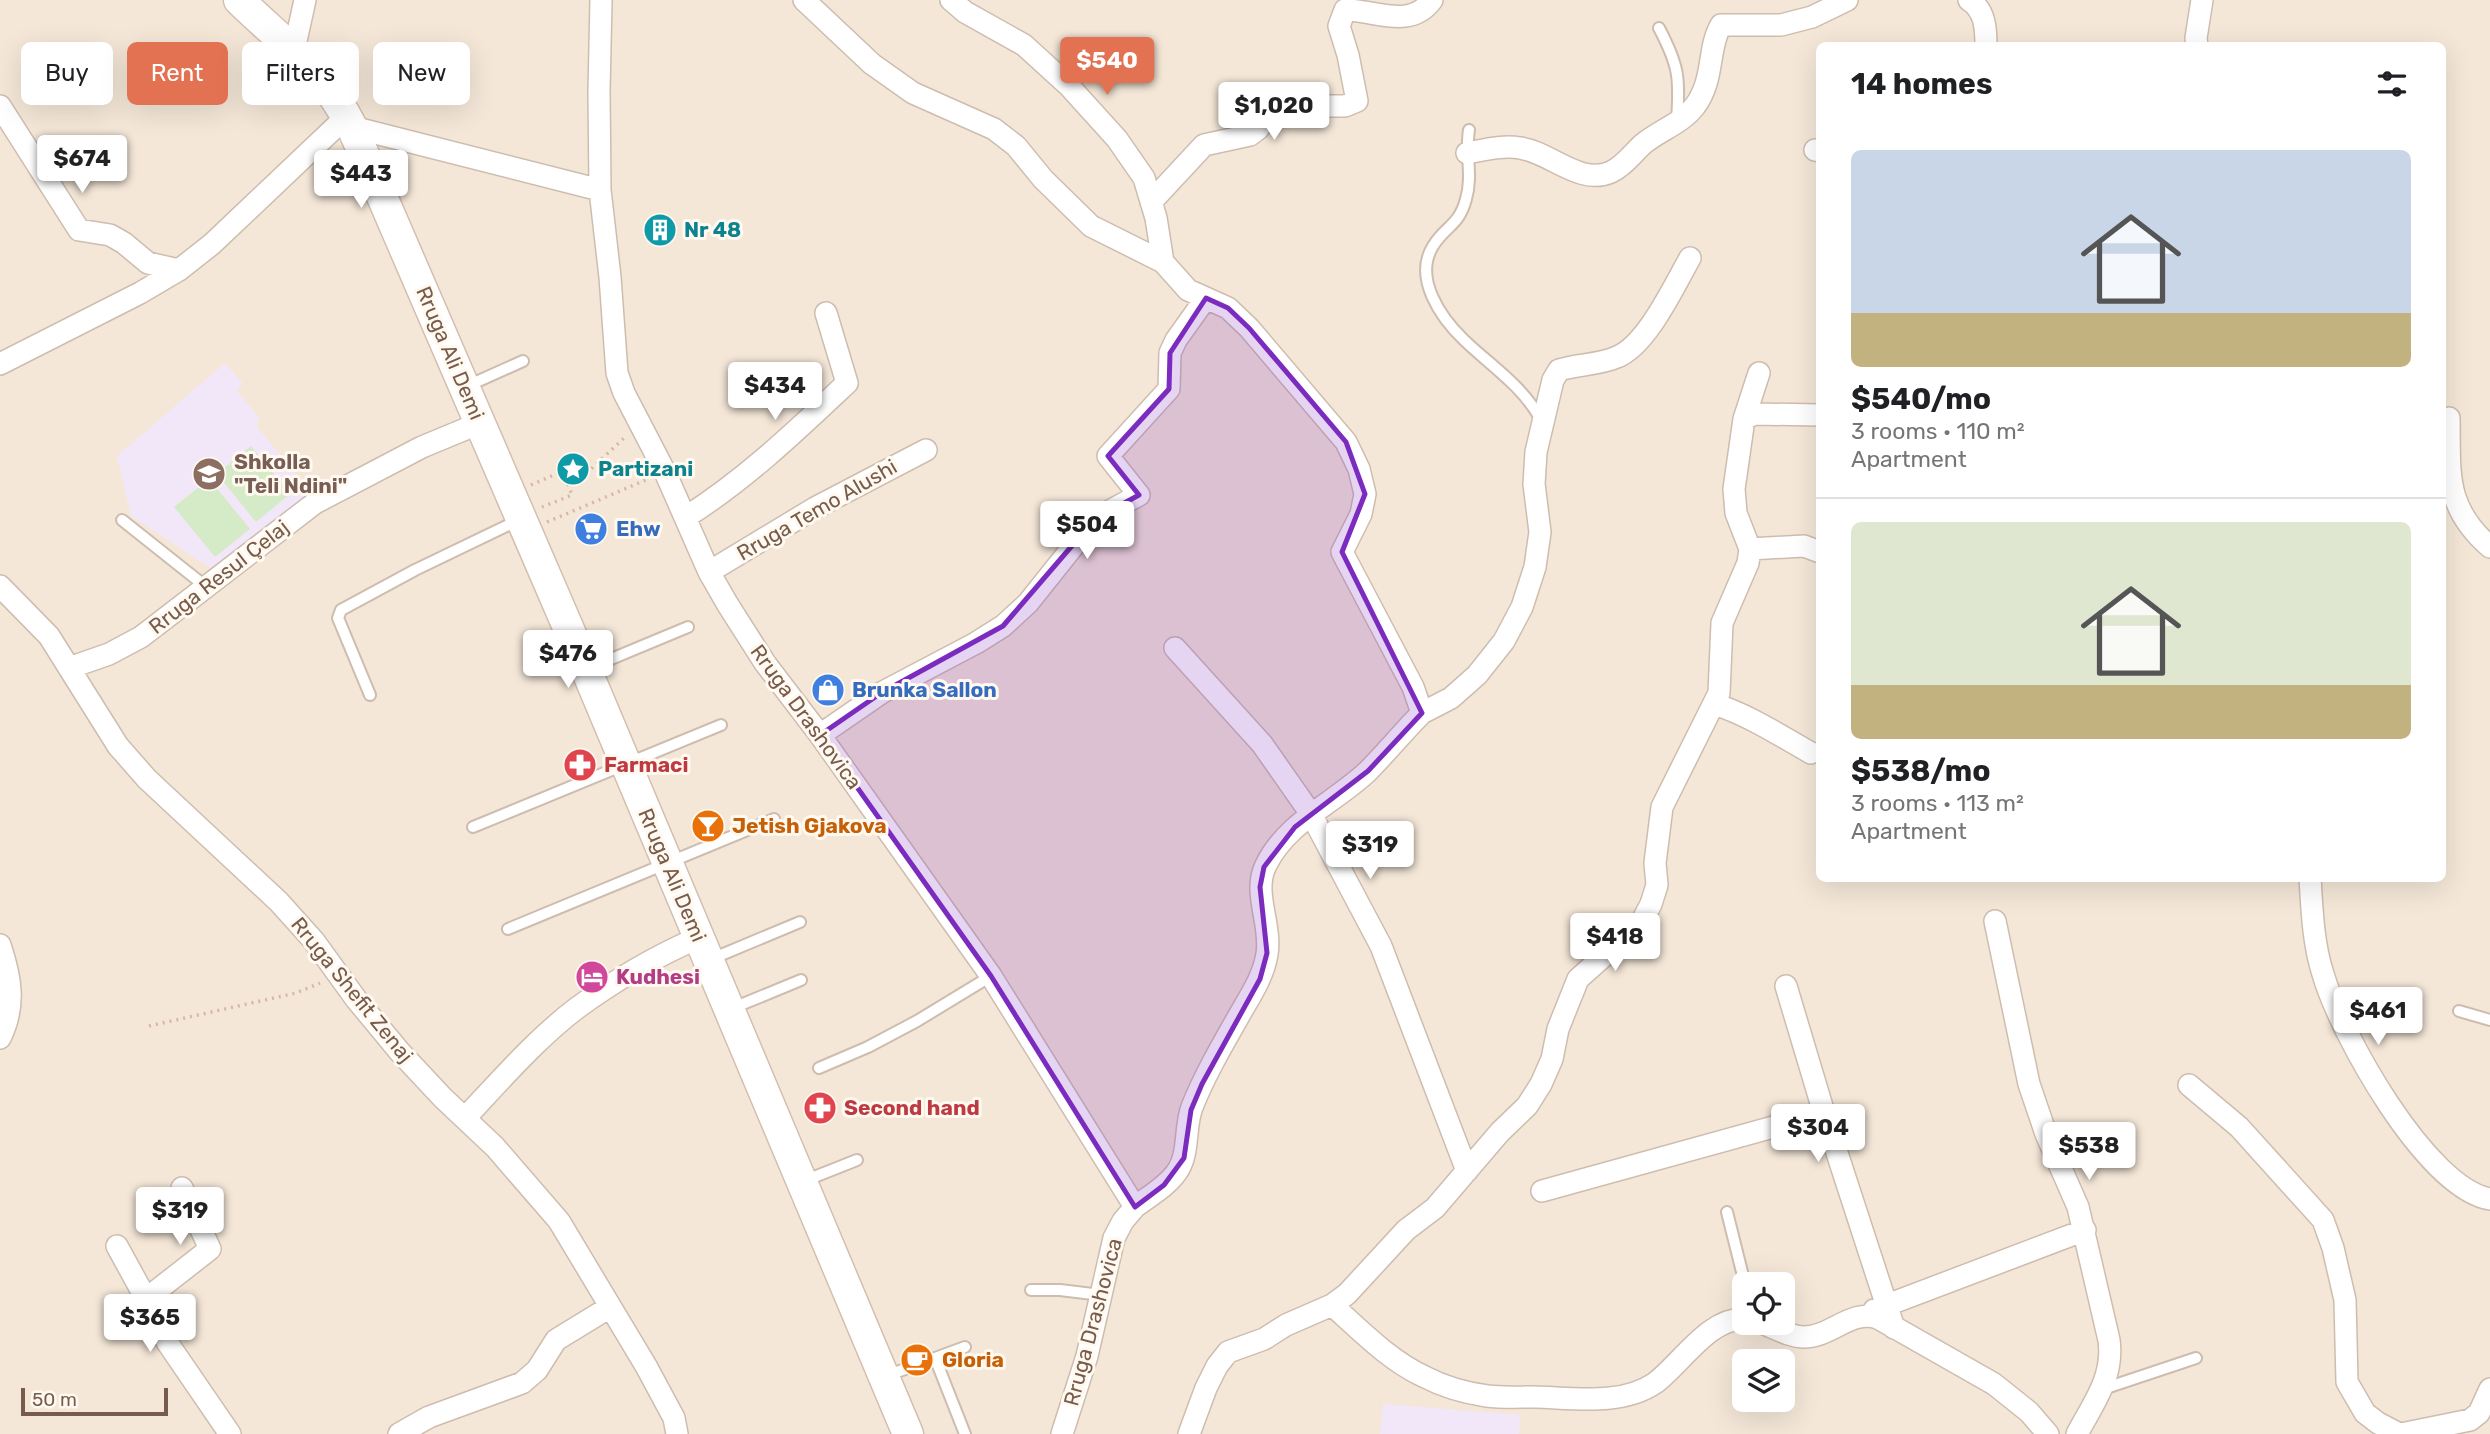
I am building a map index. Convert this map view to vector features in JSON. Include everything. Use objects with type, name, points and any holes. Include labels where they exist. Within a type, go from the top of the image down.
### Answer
[{"type":"main road","name":"Rruga Ali Demi","points":[[239,0],[285,42]]},
{"type":"main road","name":"Rruga Ali Demi","points":[[340,105],[480,423],[533,518],[587,669],[626,765],[908,1434]]},
{"type":"street","points":[[296,42],[305,0]]},
{"type":"street","name":"Rruga Drashovica","points":[[601,0],[598,91],[600,190],[617,373],[638,424],[665,472],[709,572],[765,663],[820,735],[991,976],[1135,1207],[1114,1238],[1087,1356],[1062,1434]]},
{"type":"street","points":[[804,0],[872,64],[913,93],[994,129],[1016,146],[1043,179],[1091,226],[1163,261],[1188,290],[1228,308],[1249,328],[1346,442],[1359,469],[1365,494],[1361,514],[1342,552],[1413,687],[1422,713]]},
{"type":"street","points":[[951,0],[965,12],[1024,45],[1069,86],[1117,139],[1144,178],[1156,218],[1163,261]]},
{"type":"street","points":[[1151,202],[1203,145],[1250,135],[1258,129],[1272,109],[1279,106],[1354,104],[1357,100],[1339,26],[1345,10],[1410,16],[1424,10],[1432,0]]},
{"type":"street","points":[[1466,153],[1520,148],[1541,154],[1583,174],[1601,175],[1613,172],[1643,144],[1677,124],[1694,107],[1704,91],[1711,70],[1717,32],[1721,25],[1781,25],[1812,17],[1847,0]]},
{"type":"street","points":[[1969,0],[1983,15],[1986,42]]},
{"type":"street","points":[[2196,42],[2202,0]]},
{"type":"street","points":[[0,106],[79,230],[110,235],[148,263],[179,270]]},
{"type":"street","points":[[0,364],[140,293],[179,270],[212,244],[349,121],[600,190]]},
{"type":"street","points":[[1135,1207],[1177,1173],[1184,1158],[1185,1136],[1191,1110],[1202,1084],[1260,979],[1267,953],[1268,925],[1260,887],[1264,867],[1276,848],[1311,814],[1368,771],[1422,713],[1451,698],[1477,675],[1504,641],[1522,607],[1535,567],[1540,531],[1534,484],[1536,452],[1550,390],[1559,370],[1618,357],[1634,347],[1690,258]]},
{"type":"street","points":[[820,735],[881,693],[1003,626],[1028,603],[1095,519],[1139,495],[1108,456],[1169,390],[1170,353],[1206,298]]},
{"type":"street","points":[[686,517],[726,492],[848,383],[826,313]]},
{"type":"street","points":[[1189,1434],[1206,1388],[1228,1352],[1264,1339],[1304,1316],[1332,1306],[1347,1294],[1406,1230],[1435,1208],[1500,1132],[1527,1106],[1552,1059],[1558,1029],[1578,979],[1641,923],[1657,885],[1655,863],[1662,807],[1719,693],[1722,623],[1748,563],[1750,549],[1736,513],[1734,489],[1744,419],[1759,373]]},
{"type":"street","points":[[1744,419],[1754,414],[1816,415]]},
{"type":"street","points":[[2449,418],[2450,485],[2462,517],[2490,547]]},
{"type":"street","name":"Rruga Resul Çelaj","points":[[69,668],[109,654],[141,637],[315,503],[422,447],[480,423]]},
{"type":"street","name":"Rruga Temo Alushi","points":[[709,572],[815,508],[926,450]]},
{"type":"street","points":[[1750,549],[1804,546],[1816,550]]},
{"type":"street","name":"Rruga Shefit Zenaj","points":[[0,586],[49,636],[118,746],[147,779],[279,902],[314,941],[399,1051],[525,1179],[559,1221],[675,1426]]},
{"type":"street","points":[[1175,648],[1262,744],[1311,814],[1381,946],[1467,1171]]},
{"type":"street","points":[[1714,704],[1749,716],[1811,752]]},
{"type":"street","points":[[2310,882],[2314,934],[2322,973],[2337,1014],[2359,1057],[2388,1104],[2425,1150],[2456,1183],[2478,1197],[2490,1199]]},
{"type":"street","points":[[1995,921],[2029,1084],[2085,1230],[2111,1357],[2109,1372],[2077,1434]]},
{"type":"street","points":[[0,945],[9,970],[12,990],[10,1010],[0,1038]]},
{"type":"street","points":[[465,1118],[505,1075],[576,1009],[629,974],[703,949]]},
{"type":"street","points":[[1786,986],[1894,1328]]},
{"type":"street","points":[[2189,1085],[2239,1127],[2323,1220],[2333,1248],[2345,1300],[2347,1382],[2365,1413],[2400,1434],[2480,1422],[2479,1413],[2490,1389]]},
{"type":"street","points":[[1542,1191],[1824,1113]]},
{"type":"street","points":[[146,1299],[210,1249],[182,1188]]},
{"type":"street","points":[[1795,1335],[1815,1336],[1885,1305],[2085,1230]]},
{"type":"street","points":[[117,1246],[167,1342],[230,1434]]},
{"type":"street","points":[[1332,1306],[1394,1359],[1425,1377],[1458,1390],[1489,1396],[1613,1398],[1638,1393],[1656,1382],[1712,1332],[1732,1321]]},
{"type":"street","points":[[399,1434],[429,1417],[501,1393],[522,1383],[537,1370],[556,1340],[610,1307]]},
{"type":"street","points":[[1861,1315],[1878,1318],[1994,1384],[2021,1405],[2049,1434]]},
{"type":"lane","points":[[1659,28],[1677,68],[1677,124]]},
{"type":"lane","points":[[1469,130],[1466,153],[1470,182],[1462,211],[1454,225],[1433,246],[1428,259],[1427,278],[1432,298],[1451,327],[1485,360],[1522,390],[1544,425]]},
{"type":"lane","points":[[464,387],[523,360]]},
{"type":"lane","points":[[370,695],[338,618],[341,610],[415,570],[533,518]]},
{"type":"lane","points":[[122,520],[205,586]]},
{"type":"lane","points":[[587,669],[688,627]]},
{"type":"lane","points":[[473,827],[721,725]]},
{"type":"lane","points":[[508,929],[774,819]]},
{"type":"lane","points":[[703,949],[800,922]]},
{"type":"lane","points":[[818,1068],[880,1041],[991,976]]},
{"type":"lane","points":[[730,1010],[801,980]]},
{"type":"lane","points":[[2459,1011],[2490,1020]]},
{"type":"lane","points":[[802,1182],[857,1160]]},
{"type":"lane","points":[[1727,1212],[1742,1272]]},
{"type":"lane","points":[[1031,1290],[1101,1295]]},
{"type":"lane","points":[[884,1377],[965,1347]]},
{"type":"lane","points":[[935,1358],[965,1434]]},
{"type":"lane","points":[[2100,1390],[2196,1358]]},
{"type":"path","points":[[567,482],[590,470],[638,424]]},
{"type":"path","points":[[526,487],[562,471],[572,495],[533,518]]},
{"type":"path","points":[[533,518],[665,472]]},
{"type":"path","points":[[149,1026],[296,993],[316,985],[336,972]]},
{"type":"highlighted area","points":[[1206,298],[1228,308],[1249,328],[1346,442],[1365,494],[1342,552],[1422,713],[1368,771],[1295,827],[1264,867],[1260,887],[1267,953],[1260,979],[1202,1084],[1191,1110],[1184,1158],[1164,1185],[1135,1207],[991,976],[820,735],[881,693],[1003,626],[1095,519],[1139,495],[1108,456],[1169,389],[1170,353]]},
{"type":"shaded area","points":[[0,0],[2490,0],[2490,1434],[0,1434]]},
{"type":"shaded area","name":"Shkolla \"Teli Ndini\"","points":[[225,363],[243,384],[236,390],[259,417],[257,427],[312,493],[211,568],[131,516],[117,456]]},
{"type":"shaded area","points":[[1383,1404],[1521,1415],[1519,1434],[1380,1434]]},
{"type":"green space","points":[[251,446],[290,494],[256,522],[217,474]]},
{"type":"green space","points":[[209,479],[250,529],[215,557],[174,507]]},
{"type":"place","name":"Nr 48","points":[[660,230]]},
{"type":"place","name":"Partizani","points":[[573,469]]},
{"type":"place","name":"Shkolla \"Teli Ndini\"","points":[[209,474]]},
{"type":"place","name":"Ehw","points":[[591,529]]},
{"type":"place","name":"Brunka Sallon","points":[[828,690]]},
{"type":"place","name":"Farmaci","points":[[580,765]]},
{"type":"place","name":"Jetish Gjakova","points":[[708,826]]},
{"type":"place","name":"Kudhesi","points":[[592,977]]},
{"type":"place","name":"Second hand","points":[[820,1108]]},
{"type":"place","name":"Gloria","points":[[917,1360]]}]
